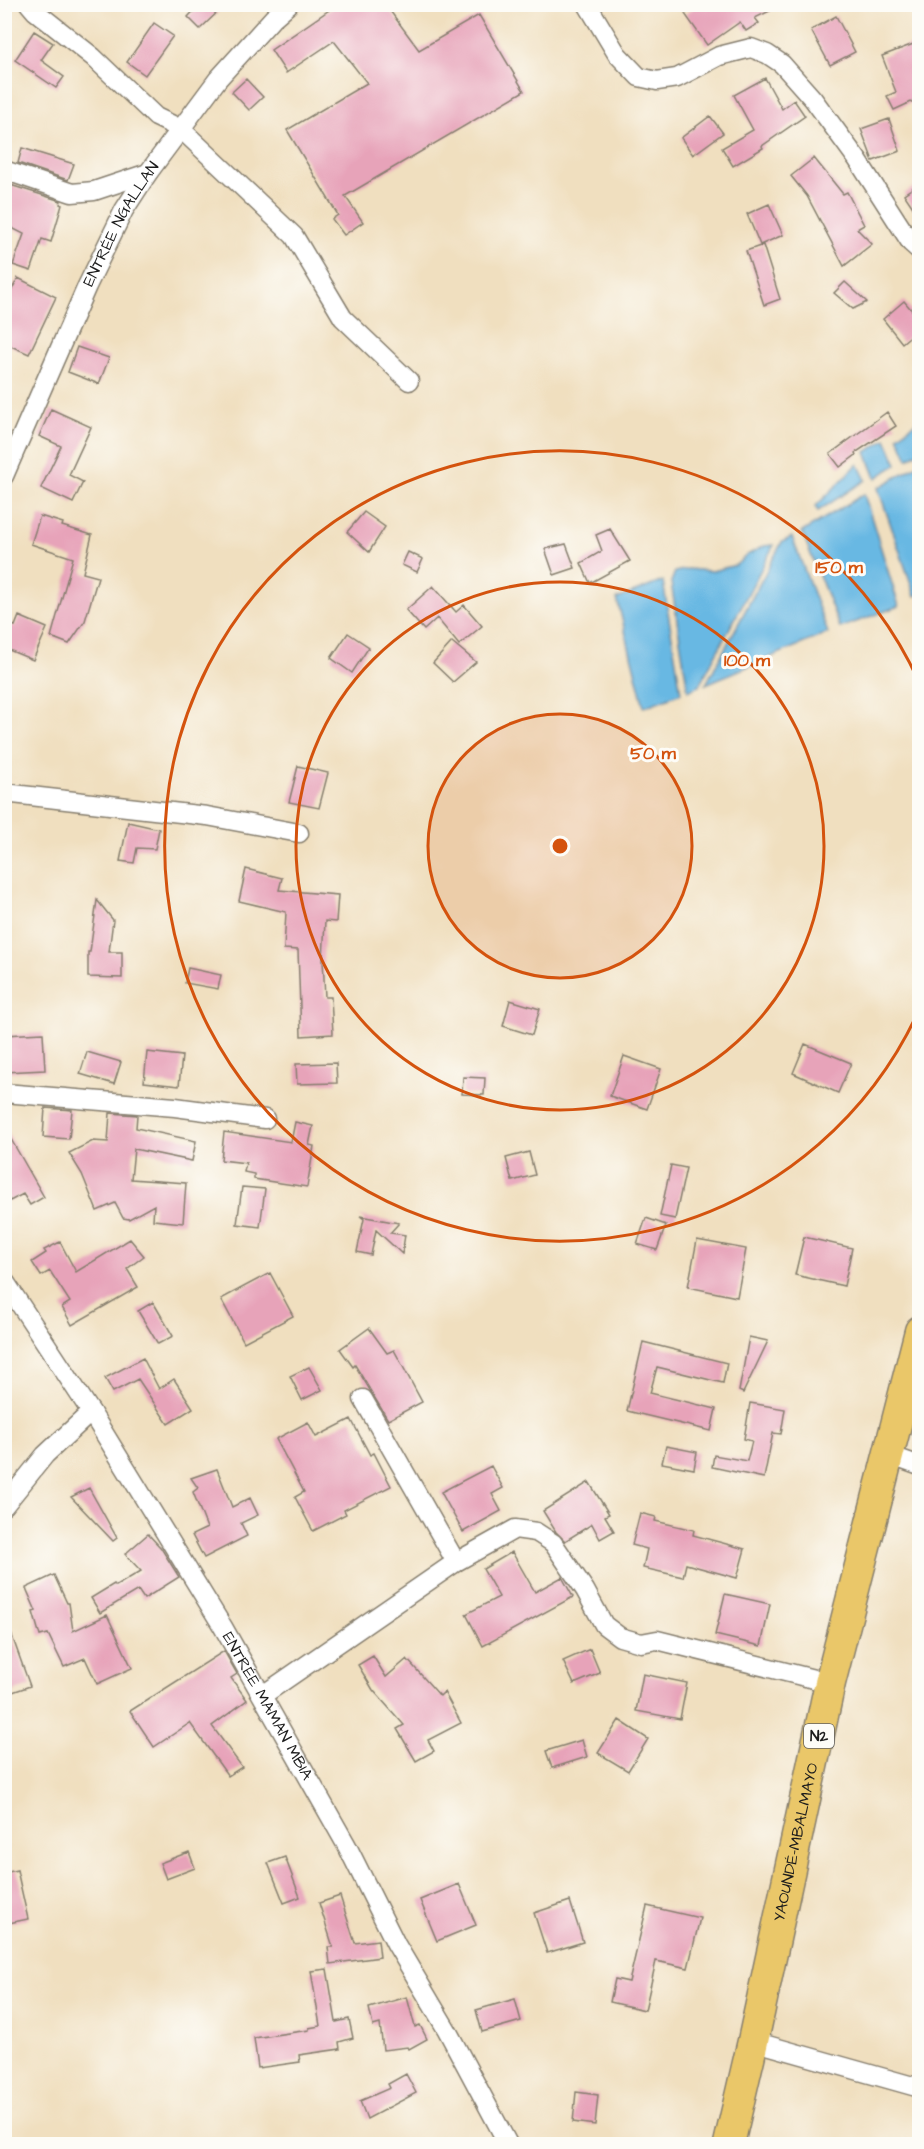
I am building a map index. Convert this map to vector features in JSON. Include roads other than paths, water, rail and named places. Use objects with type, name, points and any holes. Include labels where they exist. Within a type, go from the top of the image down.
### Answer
[{"type":"highway","name":"YAOUNDÉ-MBALMAYO","points":[[729,2145],[830,1683],[920,1331]]},
{"type":"street","points":[[29,4],[93,57],[156,117],[180,129],[294,236],[343,318],[409,381]]},
{"type":"street","name":"ENTRÉE NGALLAN","points":[[4,477],[87,286],[124,210],[148,173],[218,79],[273,18],[289,4]]},
{"type":"street","points":[[587,4],[617,54],[639,77],[657,81],[677,78],[719,56],[751,48],[767,54],[782,64],[813,99],[857,159],[910,243],[920,251]]},
{"type":"street","points":[[4,170],[72,193],[94,191],[148,173]]},
{"type":"street","points":[[4,793],[207,816],[299,833]]},
{"type":"street","points":[[4,1093],[174,1107],[265,1119]]},
{"type":"street","name":"ENTRÉE MAMAN MBIA","points":[[4,1280],[91,1412],[224,1627],[347,1846],[396,1944],[447,2030],[508,2145]]},
{"type":"street","points":[[363,1399],[456,1562]]},
{"type":"street","points":[[4,1506],[45,1455],[91,1412]]},
{"type":"street","points":[[889,1455],[920,1466]]},
{"type":"street","points":[[263,1695],[456,1562],[515,1529],[536,1532],[553,1543],[585,1590],[604,1625],[620,1637],[641,1643],[657,1640],[830,1683]]},
{"type":"street","points":[[753,2041],[920,2088]]},
{"type":"water","points":[[918,421],[919,452],[908,459],[898,436]]},
{"type":"water","points":[[886,439],[897,464],[876,478],[866,452]]},
{"type":"water","points":[[858,464],[866,480],[818,511],[815,507]]},
{"type":"water","points":[[919,464],[920,594],[915,596],[878,488]]},
{"type":"water","points":[[864,494],[899,606],[840,628],[802,532]]},
{"type":"water","points":[[792,537],[828,633],[706,684],[782,542]]},
{"type":"water","points":[[774,545],[699,686],[688,691],[671,582],[675,572],[688,569],[712,571],[736,565],[747,555],[764,546]]},
{"type":"water","points":[[663,581],[681,693],[644,707],[617,599]]}]
